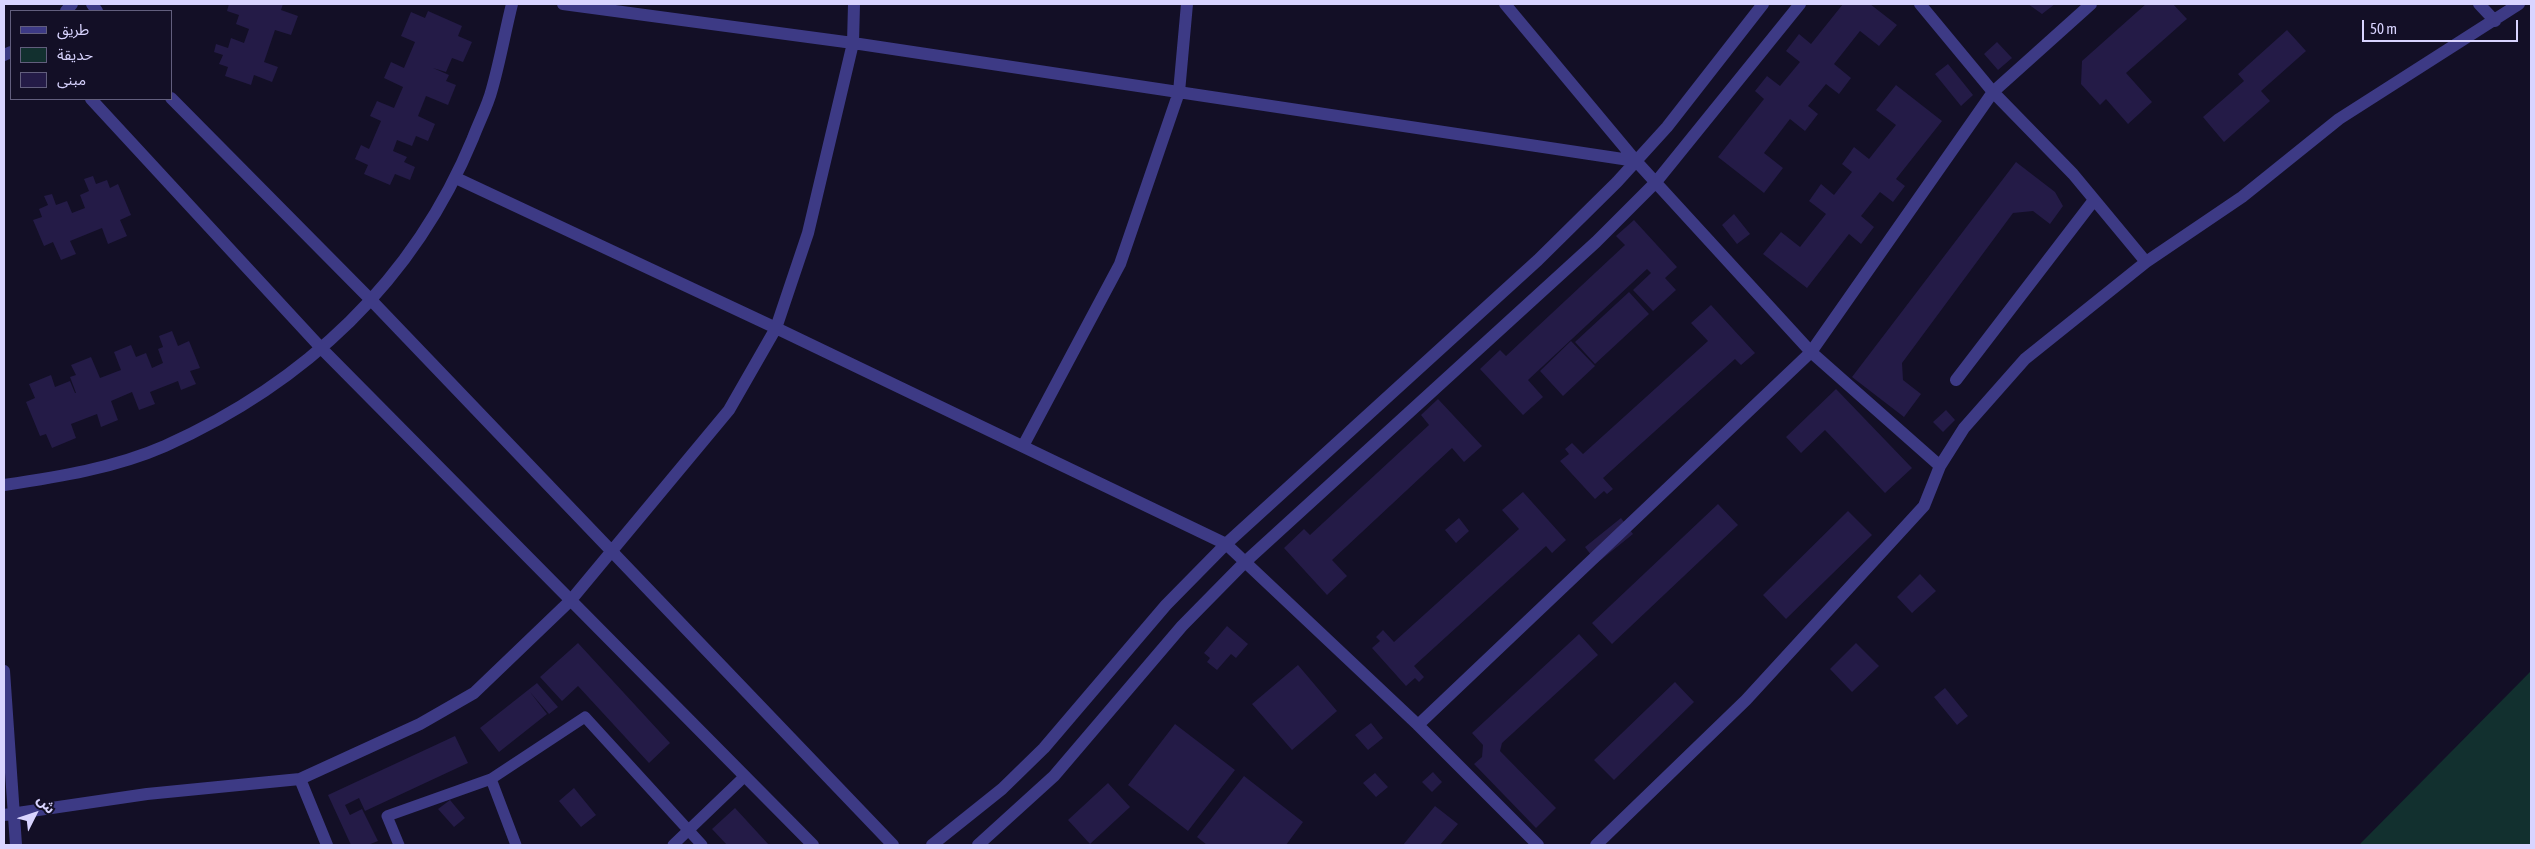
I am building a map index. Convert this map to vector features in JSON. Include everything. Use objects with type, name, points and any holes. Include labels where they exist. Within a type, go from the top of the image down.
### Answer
[{"type":"street","points":[[4,485],[79,473],[164,446],[247,404],[322,349],[372,301],[418,242],[456,178],[492,90],[512,4]]},
{"type":"street","points":[[563,4],[853,43],[1636,161]]},
{"type":"street","points":[[9,815],[147,794],[300,779],[420,724],[474,693],[571,600],[728,410],[776,328],[808,233],[853,43],[854,4]]},
{"type":"street","points":[[1023,446],[1120,264],[1179,92],[1187,4]]},
{"type":"street","points":[[1505,4],[1636,161],[1811,352],[1940,466]]},
{"type":"street","points":[[932,845],[1002,789],[1044,748],[1160,612],[1226,544],[1538,260],[1636,161],[1667,127],[1763,4]]},
{"type":"street","points":[[978,845],[1054,776],[1182,626],[1244,563],[1596,242],[1656,182],[1800,4]]},
{"type":"street","points":[[1920,4],[1993,92],[2073,174],[2146,262]]},
{"type":"street","points":[[1418,725],[1811,352],[1993,92],[2091,4]]},
{"type":"street","points":[[2479,4],[2494,21]]},
{"type":"street","points":[[1596,845],[1746,700],[1924,506],[1940,466],[1964,428],[2026,358],[2146,262],[2242,197],[2338,118],[2519,4]]},
{"type":"street","points":[[172,99],[372,301],[893,845]]},
{"type":"street","points":[[92,100],[322,349],[813,845]]},
{"type":"street","points":[[456,178],[776,328],[1226,544],[1418,725],[1538,845]]},
{"type":"street","points":[[1956,380],[2094,200]]},
{"type":"street","points":[[4,670],[9,815],[16,845]]},
{"type":"street","points":[[300,779],[327,845]]},
{"type":"lane","points":[[399,845],[387,816],[491,778],[585,717],[702,845]]},
{"type":"lane","points":[[673,845],[745,776]]},
{"type":"lane","points":[[491,778],[516,845]]},
{"type":"green space","points":[[2531,671],[2531,845],[2359,845]]},
{"type":"building","points":[[229,4],[283,4],[281,10],[298,16],[291,35],[275,30],[264,62],[278,67],[272,82],[254,75],[251,85],[225,76],[228,67],[219,64],[223,55],[214,52],[216,44],[228,48],[231,38],[244,43],[249,29],[236,24],[239,15],[227,11]]},
{"type":"building","points":[[1843,4],[1870,4],[1897,25],[1879,46],[1860,31],[1834,64],[1851,78],[1839,94],[1826,84],[1808,106],[1818,114],[1805,131],[1790,119],[1764,153],[1783,168],[1764,193],[1718,157],[1764,99],[1755,91],[1767,76],[1780,86],[1800,62],[1786,51],[1799,34],[1811,44]]},
{"type":"building","points":[[2028,4],[2055,4],[2042,14]]},
{"type":"building","points":[[2146,4],[2173,4],[2187,19],[2126,73],[2152,102],[2128,124],[2106,99],[2100,105],[2081,84],[2082,61]]},
{"type":"building","points":[[428,11],[462,26],[458,36],[472,42],[463,62],[452,58],[446,72],[433,68],[449,75],[446,81],[456,85],[448,105],[426,96],[418,116],[435,124],[428,141],[416,136],[412,146],[397,140],[393,151],[407,157],[404,162],[415,167],[410,180],[395,174],[390,185],[364,174],[368,165],[355,159],[361,145],[369,149],[381,121],[370,116],[377,101],[394,108],[403,87],[384,78],[391,62],[404,68],[415,42],[401,36],[411,12],[425,18]]},
{"type":"building","points":[[2287,30],[2306,51],[2261,91],[2270,101],[2224,142],[2203,117],[2244,81],[2238,74]]},
{"type":"building","points":[[1997,42],[2012,58],[1998,70],[1984,54]]},
{"type":"building","points":[[1948,64],[1973,95],[1961,106],[1935,74]]},
{"type":"building","points":[[1896,85],[1942,121],[1896,179],[1905,186],[1893,202],[1880,192],[1861,216],[1874,227],[1861,244],[1849,234],[1807,288],[1763,254],[1781,232],[1800,247],[1826,214],[1809,201],[1821,184],[1834,195],[1852,172],[1842,164],[1854,147],[1869,159],[1896,125],[1876,110]]},
{"type":"building","points":[[2016,162],[2055,192],[2063,206],[2050,224],[2033,211],[2013,213],[1902,363],[1903,380],[1921,394],[1904,417],[1852,377]]},
{"type":"building","points":[[93,176],[96,184],[107,180],[110,188],[118,184],[131,215],[120,220],[127,236],[108,244],[102,228],[70,241],[76,254],[61,260],[53,242],[44,246],[33,220],[42,217],[39,209],[48,205],[44,196],[52,194],[56,205],[67,201],[72,213],[85,208],[80,195],[89,191],[84,179]]},
{"type":"building","points":[[1734,214],[1750,234],[1737,244],[1722,225]]},
{"type":"building","points":[[1634,220],[1677,267],[1665,278],[1676,290],[1653,311],[1633,290],[1651,273],[1647,269],[1528,380],[1543,397],[1523,415],[1480,369],[1500,350],[1506,356],[1625,245],[1616,236]]},
{"type":"building","points":[[1629,292],[1649,314],[1595,364],[1575,342]]},
{"type":"building","points":[[1711,305],[1755,353],[1741,365],[1735,359],[1603,478],[1613,489],[1607,494],[1604,491],[1595,499],[1560,461],[1569,454],[1565,449],[1572,443],[1583,454],[1708,341],[1691,323]]},
{"type":"building","points":[[172,331],[178,346],[189,341],[200,368],[190,371],[196,384],[181,390],[178,381],[150,392],[155,404],[139,410],[132,392],[111,401],[118,420],[101,427],[97,414],[71,424],[76,438],[52,448],[46,434],[40,436],[26,402],[35,398],[29,384],[51,375],[55,387],[70,381],[76,393],[70,377],[76,375],[71,365],[91,357],[100,378],[121,370],[114,352],[131,345],[136,357],[146,353],[152,368],[163,363],[158,349],[163,347],[159,336]]},
{"type":"building","points":[[1571,341],[1595,366],[1563,396],[1540,371]]},
{"type":"building","points":[[1836,389],[1912,468],[1885,493],[1825,430],[1801,453],[1786,437]]},
{"type":"building","points":[[1438,399],[1482,446],[1464,462],[1452,448],[1332,560],[1347,576],[1327,595],[1284,548],[1304,529],[1310,535],[1429,425],[1421,415]]},
{"type":"building","points":[[1946,410],[1955,420],[1943,432],[1933,422]]},
{"type":"building","points":[[1523,492],[1566,540],[1552,553],[1546,546],[1414,666],[1424,677],[1419,682],[1415,678],[1406,686],[1372,648],[1380,641],[1376,637],[1383,630],[1394,642],[1519,529],[1502,510]]},
{"type":"building","points":[[1718,504],[1738,525],[1612,644],[1592,623]]},
{"type":"building","points":[[1848,511],[1872,535],[1786,619],[1763,595]]},
{"type":"building","points":[[1459,518],[1469,531],[1456,543],[1445,530]]},
{"type":"building","points":[[1621,518],[1633,534],[1597,563],[1585,547]]},
{"type":"building","points":[[1920,574],[1936,591],[1912,613],[1897,597]]},
{"type":"building","points":[[1227,626],[1248,644],[1236,658],[1231,654],[1217,670],[1207,662],[1210,658],[1204,653]]},
{"type":"building","points":[[1579,634],[1598,655],[1502,743],[1500,751],[1556,808],[1536,828],[1474,764],[1482,757],[1483,745],[1472,733]]},
{"type":"building","points":[[578,643],[670,743],[649,763],[578,686],[562,701],[540,677]]},
{"type":"building","points":[[1856,643],[1879,666],[1852,692],[1830,669]]},
{"type":"building","points":[[1298,665],[1337,711],[1292,750],[1252,704]]},
{"type":"building","points":[[1675,682],[1694,702],[1614,780],[1594,760]]},
{"type":"building","points":[[537,683],[558,707],[549,714],[530,692],[547,714],[499,752],[480,728]]},
{"type":"building","points":[[1945,688],[1968,716],[1957,725],[1934,697]]},
{"type":"building","points":[[1371,723],[1383,738],[1368,750],[1355,735]]},
{"type":"building","points":[[1175,724],[1235,770],[1188,831],[1128,785]]},
{"type":"building","points":[[455,736],[468,763],[365,811],[359,798],[345,805],[350,815],[362,809],[378,841],[368,845],[351,845],[328,795]]},
{"type":"building","points":[[1433,772],[1442,782],[1432,792],[1422,782]]},
{"type":"building","points":[[1375,773],[1388,787],[1376,797],[1363,783]]},
{"type":"building","points":[[1244,776],[1303,822],[1286,845],[1207,845],[1197,837]]},
{"type":"building","points":[[1108,783],[1130,807],[1090,844],[1068,820]]},
{"type":"building","points":[[574,788],[596,815],[581,827],[559,801]]},
{"type":"building","points":[[450,800],[465,818],[454,827],[438,809]]},
{"type":"building","points":[[1435,806],[1458,824],[1440,845],[1403,845]]},
{"type":"building","points":[[735,808],[769,845],[727,845],[712,829]]}]
